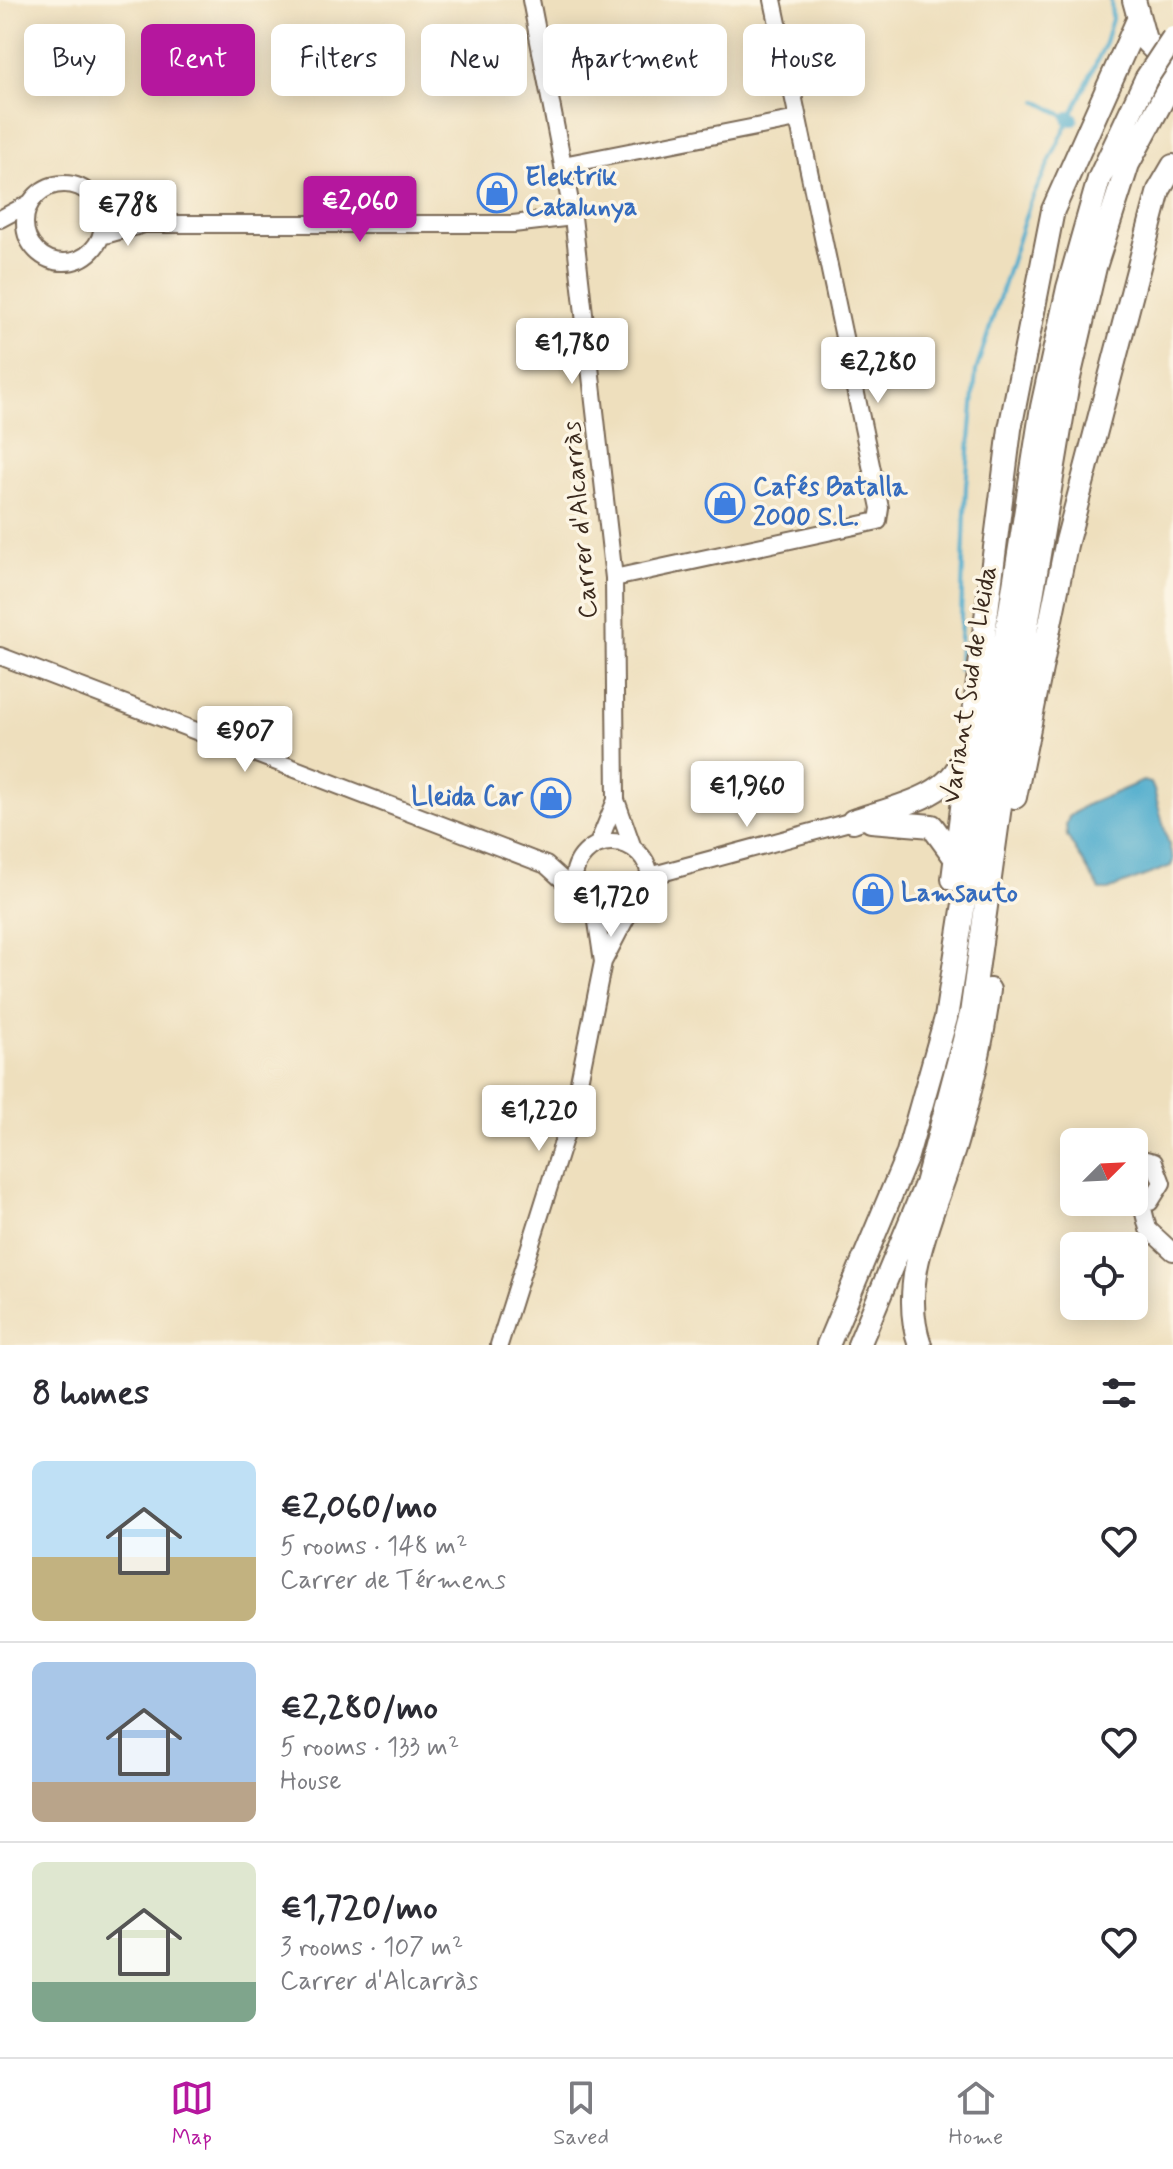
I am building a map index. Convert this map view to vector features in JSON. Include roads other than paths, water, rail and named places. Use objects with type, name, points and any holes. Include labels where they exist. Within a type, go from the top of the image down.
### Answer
[{"type":"highway","points":[[1136,11],[1171,79]]},
{"type":"highway","points":[[907,1156],[935,1022],[1010,429],[1053,210],[1136,11]]},
{"type":"highway","name":"Variant Sud de Lleida","points":[[828,1345],[907,1156],[946,1018],[1042,407],[1068,288],[1099,179],[1146,79],[1173,38]]},
{"type":"highway","name":"Variant Sud de Lleida","points":[[859,1345],[926,1184],[971,1014],[1016,691],[1068,382],[1095,267],[1128,164],[1171,79]]},
{"type":"highway","points":[[971,1014],[1066,545],[1159,190],[1173,166]]},
{"type":"highway","points":[[853,821],[943,786],[959,769],[975,704]]},
{"type":"highway","points":[[853,821],[909,821],[932,826],[956,859]]},
{"type":"highway","points":[[920,1345],[912,1307],[914,1280],[958,1138],[984,1030],[1001,868]]},
{"type":"street","name":"Carrer d'Alcarràs","points":[[531,0],[573,217],[614,578],[619,745],[616,800],[598,844]]},
{"type":"street","points":[[614,578],[878,521],[880,508],[773,0]]},
{"type":"street","points":[[563,165],[797,119]]},
{"type":"street","points":[[144,224],[101,236],[86,256],[63,263],[40,255],[27,238],[24,224],[30,203],[37,193],[60,184],[83,189],[100,207],[119,218],[144,224],[513,224],[573,217]]},
{"type":"street","points":[[0,219],[30,203]]},
{"type":"street","points":[[100,207],[101,236]]},
{"type":"street","points":[[0,227],[27,238]]},
{"type":"street","points":[[0,656],[546,865],[596,915],[612,919],[627,916]]},
{"type":"street","name":"Carrer d'Alcarràs","points":[[616,800],[633,848]]},
{"type":"street","points":[[650,876],[853,821]]},
{"type":"street","points":[[499,1345],[574,1107],[603,962],[627,916],[640,906],[648,892],[650,876],[645,860],[633,848],[616,842],[598,844],[578,862],[546,865]]},
{"type":"street","points":[[575,891],[578,862]]},
{"type":"street","points":[[596,915],[603,962]]},
{"type":"street","points":[[1148,1160],[1154,1162],[1162,1175],[1156,1198],[1148,1200]]},
{"type":"street","points":[[1141,1216],[1148,1229],[1173,1252]]},
{"type":"water","points":[[1143,781],[1151,783],[1154,790],[1173,860],[1171,866],[1108,890],[1100,890],[1067,836],[1069,817],[1084,806]]},
{"type":"waterway","points":[[959,670],[966,486],[976,371],[1029,205],[1104,46],[1112,19],[1111,0]]},
{"type":"waterway","points":[[1037,101],[1069,118]]},
{"type":"place","name":"Elektrik Catalunya","points":[[497,193]]},
{"type":"place","name":"Cafés Batalla 2000 S.L.","points":[[725,503]]},
{"type":"place","name":"Lleida Car","points":[[551,798]]},
{"type":"place","name":"Lamsauto","points":[[873,894]]}]
